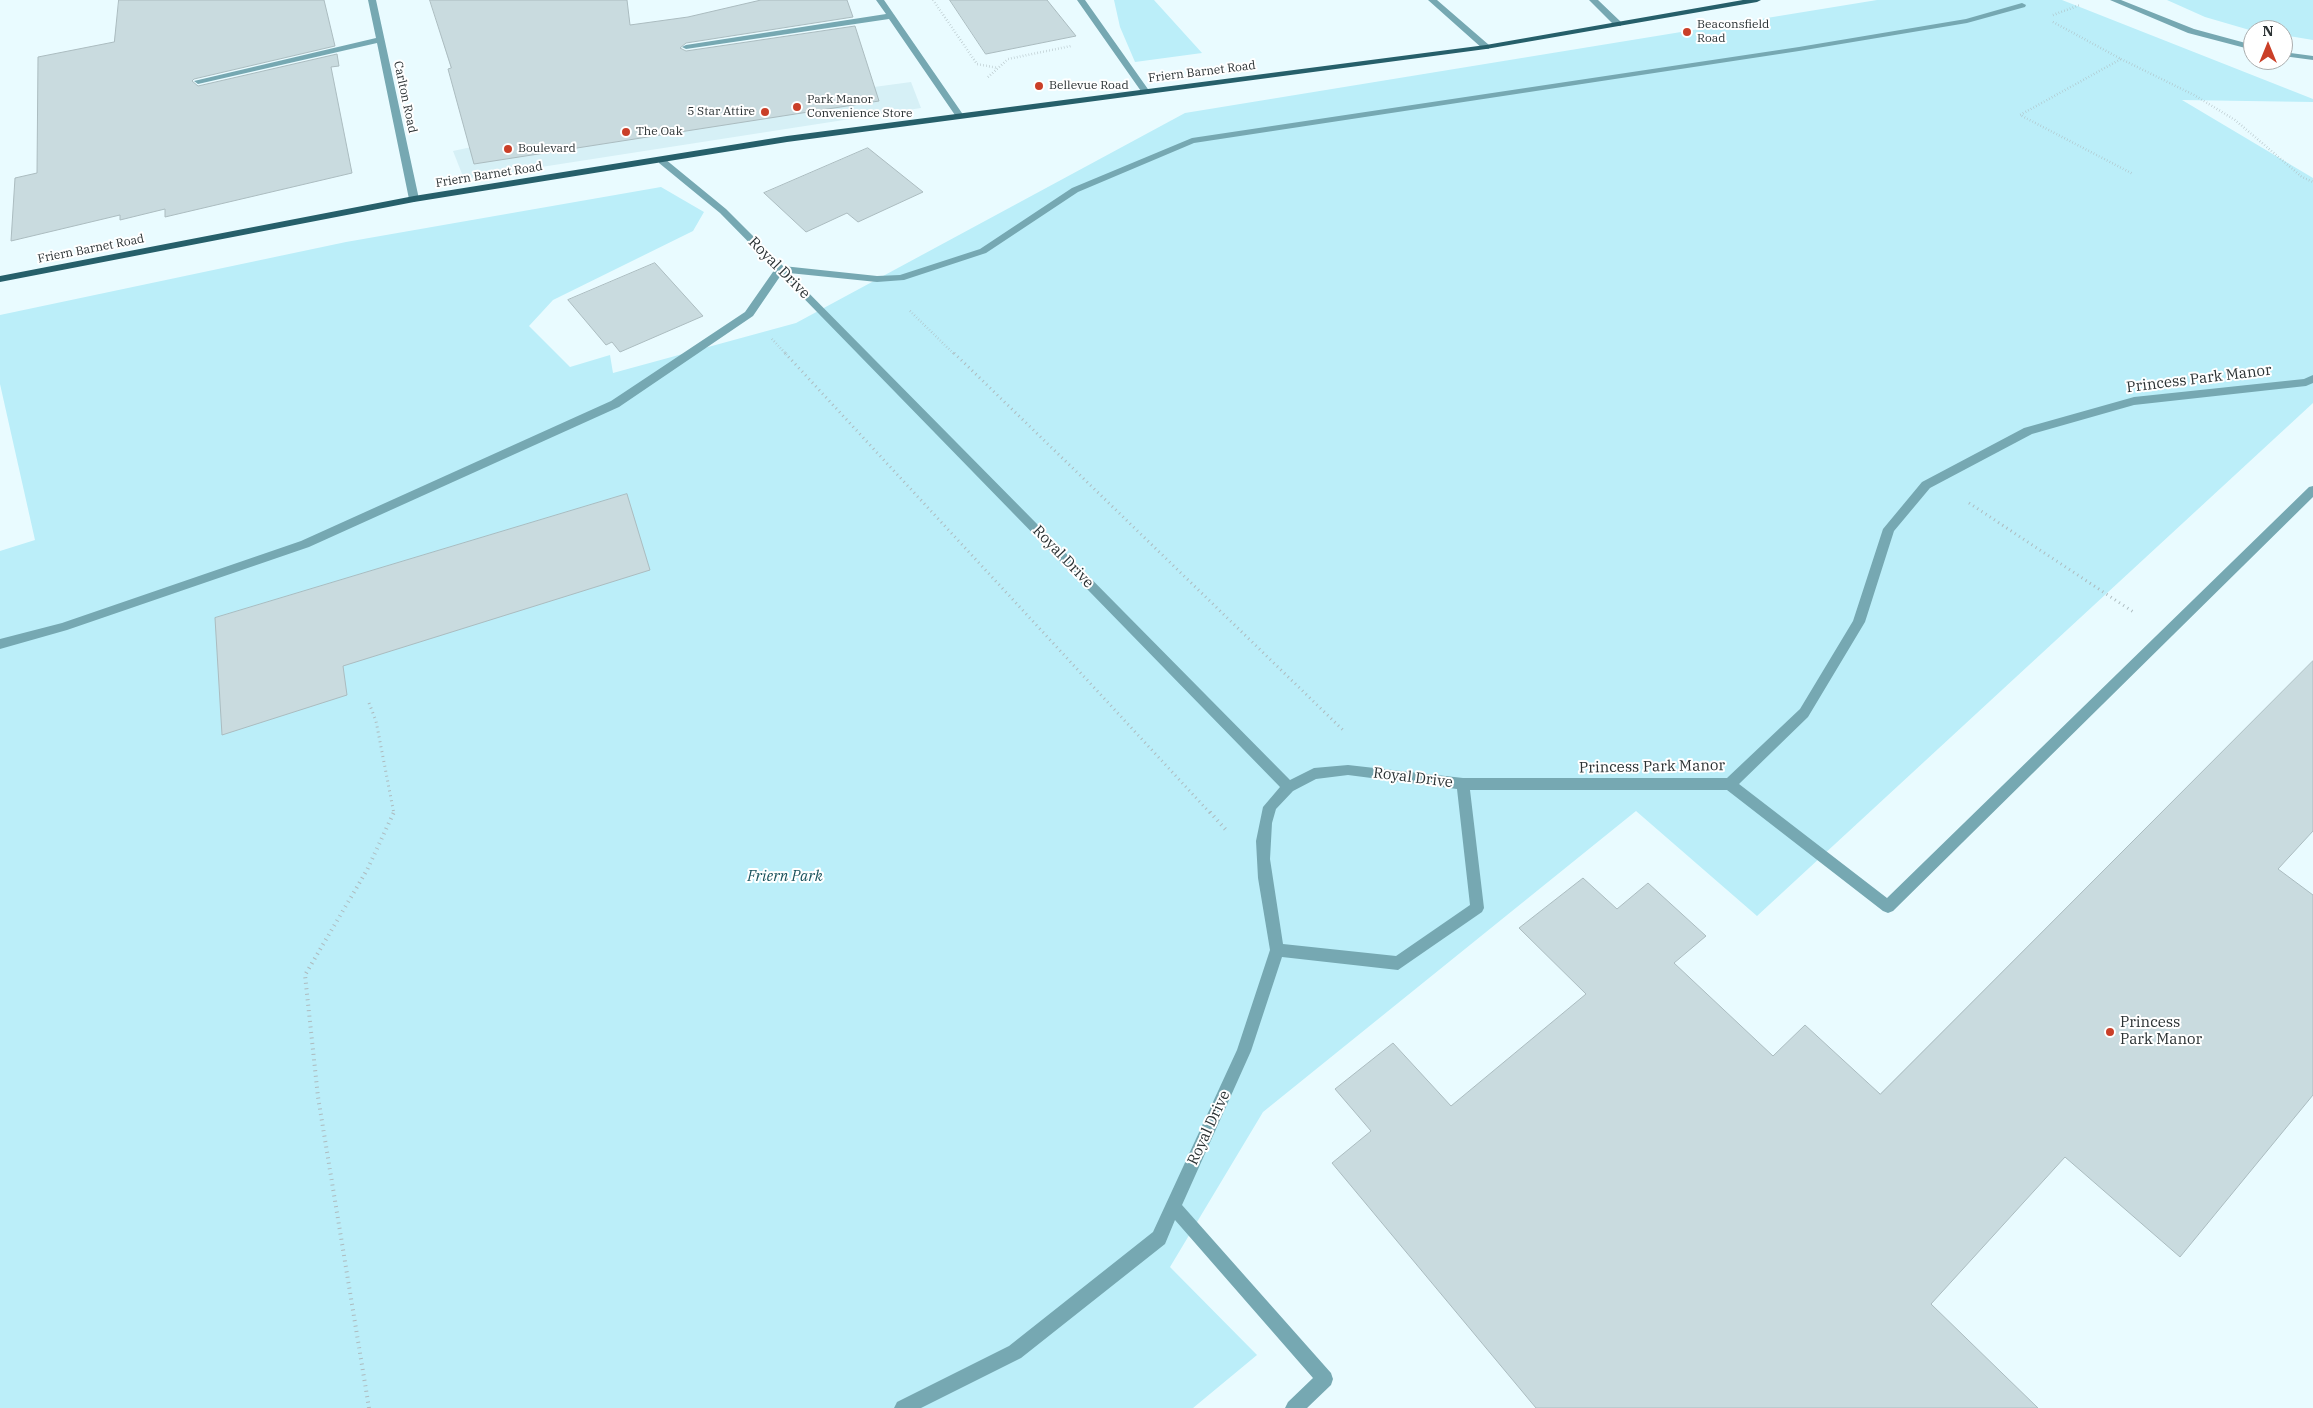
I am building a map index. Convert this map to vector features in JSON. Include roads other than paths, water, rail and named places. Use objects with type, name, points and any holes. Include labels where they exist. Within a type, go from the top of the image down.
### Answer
[{"type":"main road","name":"Friern Barnet Road","points":[[0,279],[414,199],[662,161],[787,139],[1486,47],[1757,0]]},
{"type":"street","name":"Carlton Road","points":[[372,0],[414,199]]},
{"type":"street","points":[[880,0],[960,116]]},
{"type":"street","points":[[1081,0],[1146,92]]},
{"type":"street","points":[[1432,0],[1486,47]]},
{"type":"street","points":[[1593,0],[1618,24]]},
{"type":"street","points":[[2114,0],[2191,31],[2243,45]]},
{"type":"street","points":[[0,644],[63,627],[305,544],[615,404],[749,314],[780,269],[877,279],[901,278],[983,251],[1075,190],[1192,141],[1808,48],[1967,21],[2022,5]]},
{"type":"street","points":[[686,47],[891,16]]},
{"type":"street","points":[[198,81],[380,40]]},
{"type":"street","points":[[2293,55],[2313,58]]},
{"type":"street","name":"Royal Drive","points":[[662,161],[722,212],[780,269],[1288,787],[1314,774],[1348,770],[1463,784],[1477,908],[1398,963],[1277,950],[1244,1052],[1159,1238],[1015,1352],[903,1408]]},
{"type":"street","name":"Princess Park Manor","points":[[1463,784],[1730,784],[1804,713],[1859,622],[1889,529],[1926,485],[2028,431],[2134,401],[2306,382],[2313,379]]},
{"type":"street","points":[[1730,784],[1888,907],[2313,490]]},
{"type":"street","points":[[1277,950],[1263,871],[1264,834],[1271,806],[1288,787]]},
{"type":"street","points":[[1173,1206],[1325,1379],[1294,1408]]},
{"type":"place","name":"Beaconsfield Road","points":[[1687,32]]},
{"type":"place","name":"Bellevue Road","points":[[1039,86]]},
{"type":"place","name":"Park Manor Convenience Store","points":[[797,107]]},
{"type":"place","name":"5 Star Attire","points":[[765,112]]},
{"type":"place","name":"The Oak","points":[[626,132]]},
{"type":"place","name":"Boulevard","points":[[508,149]]},
{"type":"place","name":"Princess Park Manor","points":[[2110,1032]]},
{"type":"park label","name":"Friern Park","points":[[785,877]]}]
